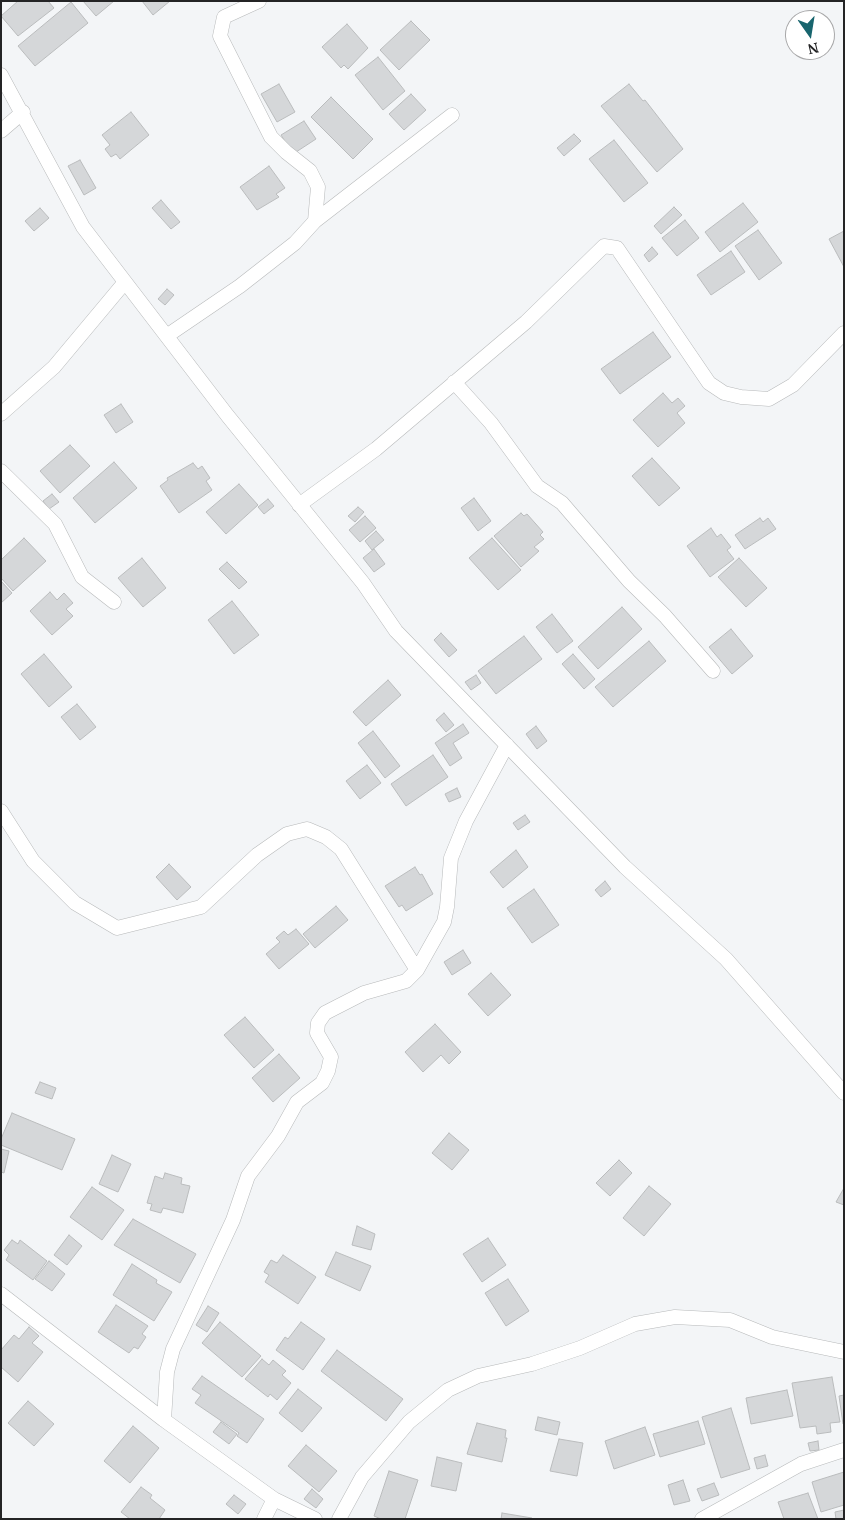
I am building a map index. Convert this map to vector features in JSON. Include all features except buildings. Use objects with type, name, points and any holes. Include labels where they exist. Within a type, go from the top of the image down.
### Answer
[{"type":"street","points":[[259,1],[224,17],[220,36],[271,137],[286,152],[310,170],[318,186],[315,221]]},
{"type":"street","points":[[1,74],[83,227],[168,335],[227,415],[363,583],[396,631],[625,867],[726,959],[844,1093]]},
{"type":"street","points":[[1,131],[23,112]]},
{"type":"street","points":[[168,335],[240,286],[295,243],[315,221],[452,115]]},
{"type":"street","points":[[299,504],[376,448],[526,322],[604,246],[616,248],[709,383],[724,393],[741,397],[768,398],[793,385],[844,333]]},
{"type":"street","points":[[1,414],[54,367],[125,282]]},
{"type":"street","points":[[454,382],[491,423],[537,486],[562,503],[629,581],[665,616],[713,671]]},
{"type":"street","points":[[1,470],[55,524],[82,577],[114,602]]},
{"type":"street","points":[[164,1420],[167,1372],[173,1350],[233,1220],[248,1176],[278,1136],[297,1102],[322,1084],[328,1071],[331,1058],[317,1033],[318,1023],[325,1013],[364,993],[406,981],[417,970],[444,922],[447,907],[450,858],[466,821],[507,746]]},
{"type":"street","points":[[1,811],[34,861],[75,903],[117,928],[201,907],[257,855],[287,834],[306,829],[326,837],[341,849],[417,970]]},
{"type":"street","points":[[1,1294],[164,1420],[274,1499],[315,1519]]},
{"type":"street","points":[[339,1519],[362,1476],[409,1422],[448,1390],[478,1376],[532,1364],[580,1348],[635,1324],[675,1317],[730,1320],[772,1337],[844,1352]]},
{"type":"street","points":[[702,1519],[801,1464],[844,1450]]},
{"type":"street","points":[[264,1519],[274,1499]]}]
